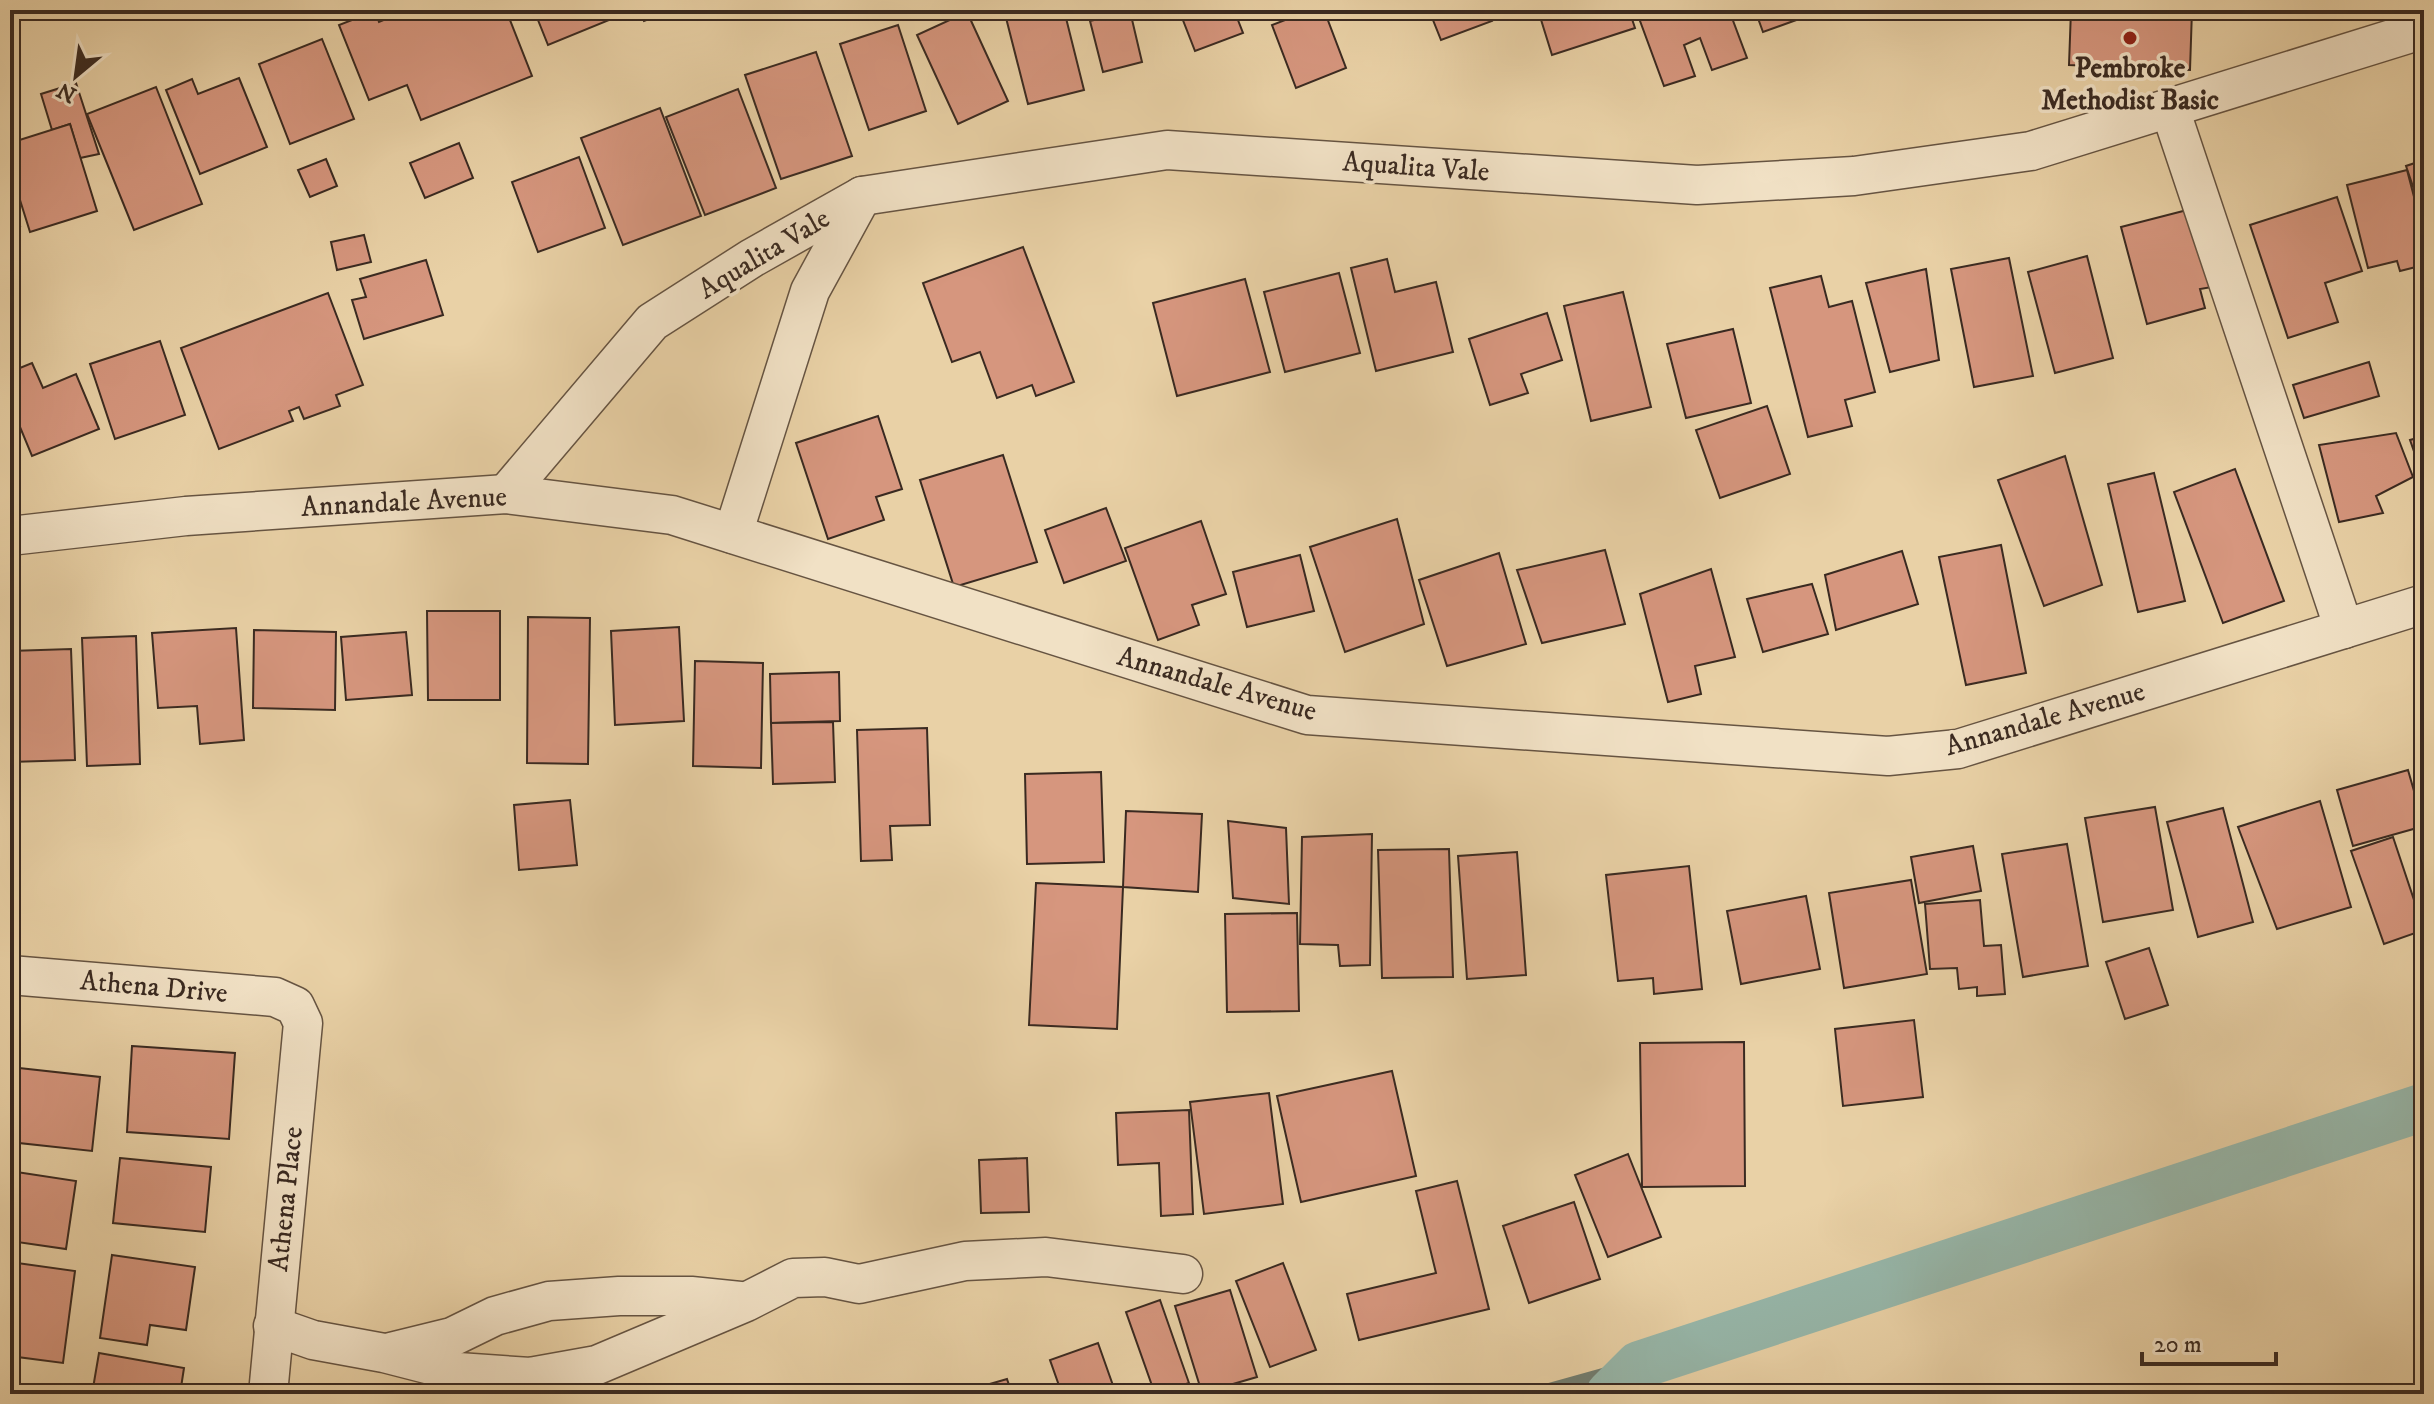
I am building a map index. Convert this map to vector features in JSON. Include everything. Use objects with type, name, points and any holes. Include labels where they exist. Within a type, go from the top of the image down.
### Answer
[{"type":"street","name":"Aqualita Vale","points":[[506,494],[652,322],[752,258],[862,196],[1167,150],[1697,185],[1854,176],[2031,151],[2424,29]]},
{"type":"street","points":[[2170,109],[2344,629]]},
{"type":"street","points":[[733,534],[810,291],[862,196]]},
{"type":"street","name":"Annandale Avenue","points":[[10,536],[186,516],[506,494],[672,515],[1307,715],[1888,756],[1958,749],[2424,604]]},
{"type":"street","name":"Athena Drive","points":[[10,975],[275,997],[295,1006]]},
{"type":"street","name":"Athena Place","points":[[268,1394],[303,1023],[295,1006]]},
{"type":"street","points":[[273,1326],[313,1340],[384,1353],[458,1372],[530,1377],[597,1365],[746,1302],[793,1278],[825,1277],[859,1284],[965,1261],[1046,1257],[1183,1274]]},
{"type":"street","points":[[384,1353],[452,1337],[495,1316],[549,1301],[619,1296],[691,1296],[746,1302]]},
{"type":"building","points":[[402,10],[506,10],[532,76],[421,120],[407,85],[369,100],[339,25],[375,11],[379,22]]},
{"type":"building","points":[[534,10],[611,10],[614,18],[548,45]]},
{"type":"building","points":[[640,10],[673,10],[644,21]]},
{"type":"building","points":[[1004,10],[1064,10],[1084,90],[1028,104]]},
{"type":"building","points":[[1179,10],[1234,10],[1243,33],[1195,51]]},
{"type":"building","points":[[1311,10],[1324,10],[1346,68],[1296,88],[1272,25]]},
{"type":"building","points":[[1429,10],[1488,10],[1492,21],[1441,40]]},
{"type":"building","points":[[1538,10],[1629,10],[1635,28],[1552,55]]},
{"type":"building","points":[[1636,10],[1729,10],[1747,58],[1712,70],[1700,38],[1684,45],[1695,76],[1664,86]]},
{"type":"building","points":[[1755,10],[1824,10],[1763,32]]},
{"type":"building","name":"Pembroke Methodist Basic","points":[[2071,10],[2192,10],[2190,70],[2069,65]]},
{"type":"building","points":[[1130,11],[1142,62],[1103,72],[1090,21]]},
{"type":"building","points":[[967,12],[1008,101],[958,124],[917,35]]},
{"type":"building","points":[[898,25],[926,111],[869,130],[840,44]]},
{"type":"building","points":[[322,39],[354,119],[290,144],[259,64]]},
{"type":"building","points":[[816,52],[852,156],[781,179],[745,75]]},
{"type":"building","points":[[239,78],[267,147],[200,174],[166,90],[192,79],[198,94]]},
{"type":"building","points":[[76,83],[99,154],[80,158],[70,124],[52,130],[41,94]]},
{"type":"building","points":[[156,87],[202,204],[134,230],[87,114]]},
{"type":"building","points":[[738,89],[776,188],[705,215],[666,117]]},
{"type":"building","points":[[660,108],[701,216],[623,245],[581,138]]},
{"type":"building","points":[[70,124],[97,211],[30,232],[10,168],[10,143]]},
{"type":"building","points":[[459,143],[473,178],[425,198],[410,163]]},
{"type":"building","points":[[579,157],[605,228],[538,252],[512,182]]},
{"type":"building","points":[[326,159],[337,186],[310,197],[298,170]]},
{"type":"building","points":[[2424,160],[2424,219],[2406,166]]},
{"type":"building","points":[[2407,170],[2424,235],[2424,265],[2400,271],[2397,261],[2368,268],[2347,185]]},
{"type":"building","points":[[10,194],[20,226],[10,228]]},
{"type":"building","points":[[2337,197],[2362,271],[2325,283],[2338,322],[2288,338],[2250,225]]},
{"type":"building","points":[[2191,209],[2212,287],[2200,289],[2205,308],[2147,324],[2121,227]]},
{"type":"building","points":[[364,235],[371,262],[337,270],[331,242]]},
{"type":"building","points":[[1023,247],[1074,382],[1036,396],[1032,385],[997,398],[980,352],[952,362],[923,283]]},
{"type":"building","points":[[2087,256],[2113,358],[2055,373],[2028,272]]},
{"type":"building","points":[[2009,258],[2033,376],[1974,387],[1951,269]]},
{"type":"building","points":[[1387,259],[1395,292],[1436,282],[1453,352],[1376,371],[1351,268]]},
{"type":"building","points":[[426,260],[443,315],[364,339],[352,300],[366,297],[360,279]]},
{"type":"building","points":[[1926,269],[1939,360],[1890,372],[1866,283]]},
{"type":"building","points":[[1339,273],[1360,353],[1285,372],[1264,292]]},
{"type":"building","points":[[1821,276],[1829,307],[1852,301],[1875,392],[1845,400],[1852,426],[1808,437],[1770,288]]},
{"type":"building","points":[[1245,279],[1270,372],[1177,396],[1153,303]]},
{"type":"building","points":[[1623,292],[1651,407],[1591,421],[1564,306]]},
{"type":"building","points":[[328,293],[363,385],[336,395],[340,406],[304,419],[299,407],[289,411],[293,421],[219,449],[181,348]]},
{"type":"building","points":[[1547,313],[1562,360],[1521,374],[1528,393],[1490,405],[1469,339]]},
{"type":"building","points":[[1733,329],[1751,403],[1686,418],[1667,344]]},
{"type":"building","points":[[160,341],[185,415],[115,439],[90,364]]},
{"type":"building","points":[[2369,362],[2379,396],[2304,418],[2293,385]]},
{"type":"building","points":[[32,363],[43,388],[76,374],[99,429],[32,456],[10,403],[10,372]]},
{"type":"building","points":[[1767,406],[1790,474],[1720,498],[1696,430]]},
{"type":"building","points":[[878,416],[902,489],[876,497],[884,520],[828,539],[796,443]]},
{"type":"building","points":[[2396,433],[2413,477],[2376,496],[2383,513],[2339,522],[2319,445]]},
{"type":"building","points":[[2424,436],[2424,480],[2410,440]]},
{"type":"building","points":[[1003,455],[1037,562],[954,587],[920,480]]},
{"type":"building","points":[[2065,456],[2102,585],[2044,606],[1998,480]]},
{"type":"building","points":[[2235,469],[2284,601],[2223,623],[2174,492]]},
{"type":"building","points":[[2154,473],[2185,601],[2138,612],[2108,484]]},
{"type":"building","points":[[1106,508],[1126,561],[1064,583],[1045,530]]},
{"type":"building","points":[[1397,519],[1424,624],[1345,652],[1310,547]]},
{"type":"building","points":[[1201,521],[1226,594],[1192,605],[1199,625],[1158,640],[1125,548]]},
{"type":"building","points":[[2001,545],[2026,673],[1966,685],[1939,557]]},
{"type":"building","points":[[1605,550],[1625,624],[1542,643],[1517,570]]},
{"type":"building","points":[[1902,551],[1918,604],[1836,630],[1825,575]]},
{"type":"building","points":[[1499,553],[1526,644],[1447,666],[1419,580]]},
{"type":"building","points":[[1300,555],[1314,611],[1247,627],[1233,572]]},
{"type":"building","points":[[1711,569],[1735,657],[1695,666],[1701,694],[1668,702],[1640,594]]},
{"type":"building","points":[[1812,584],[1828,634],[1763,652],[1747,599]]},
{"type":"building","points":[[427,611],[500,611],[500,700],[428,700]]},
{"type":"building","points":[[528,617],[590,618],[588,764],[527,763]]},
{"type":"building","points":[[679,627],[684,721],[615,725],[611,631]]},
{"type":"building","points":[[236,628],[244,740],[200,744],[197,706],[158,708],[152,633]]},
{"type":"building","points":[[254,630],[336,632],[335,710],[253,708]]},
{"type":"building","points":[[406,632],[412,695],[346,700],[341,637]]},
{"type":"building","points":[[136,636],[140,764],[87,766],[82,638]]},
{"type":"building","points":[[71,649],[75,760],[10,762],[10,651]]},
{"type":"building","points":[[695,661],[763,663],[761,768],[693,766]]},
{"type":"building","points":[[839,672],[840,721],[771,723],[770,674]]},
{"type":"building","points":[[833,722],[835,782],[773,784],[771,723]]},
{"type":"building","points":[[927,728],[930,825],[890,826],[892,860],[861,861],[857,730]]},
{"type":"building","points":[[2408,770],[2424,826],[2353,846],[2337,790]]},
{"type":"building","points":[[1101,772],[1104,862],[1027,864],[1025,774]]},
{"type":"building","points":[[570,800],[577,865],[519,870],[514,805]]},
{"type":"building","points":[[2320,801],[2351,907],[2277,929],[2238,827]]},
{"type":"building","points":[[2155,807],[2173,910],[2103,922],[2085,818]]},
{"type":"building","points":[[2223,808],[2253,922],[2198,937],[2167,822]]},
{"type":"building","points":[[1126,811],[1202,814],[1198,892],[1123,887]]},
{"type":"building","points":[[1228,821],[1286,828],[1289,904],[1233,898]]},
{"type":"building","points":[[1372,834],[1370,965],[1340,966],[1338,945],[1300,944],[1302,837]]},
{"type":"building","points":[[2393,837],[2424,930],[2384,944],[2351,851]]},
{"type":"building","points":[[2067,844],[2088,966],[2023,977],[2002,854]]},
{"type":"building","points":[[1973,846],[1981,891],[1919,903],[1911,857]]},
{"type":"building","points":[[1449,849],[1453,977],[1382,978],[1378,850]]},
{"type":"building","points":[[1517,852],[1526,975],[1467,979],[1458,856]]},
{"type":"building","points":[[1689,866],[1702,989],[1654,994],[1653,978],[1618,981],[1606,875]]},
{"type":"building","points":[[1911,880],[1927,974],[1844,988],[1829,893]]},
{"type":"building","points":[[1036,883],[1123,887],[1117,1029],[1029,1025]]},
{"type":"building","points":[[1806,896],[1820,969],[1741,984],[1727,911]]},
{"type":"building","points":[[1980,900],[1984,946],[2001,945],[2005,994],[1977,996],[1977,987],[1959,989],[1957,968],[1930,969],[1925,904]]},
{"type":"building","points":[[1297,913],[1299,1011],[1227,1012],[1225,914]]},
{"type":"building","points":[[2149,948],[2168,1005],[2125,1019],[2106,962]]},
{"type":"building","points":[[1914,1020],[1923,1097],[1843,1106],[1835,1029]]},
{"type":"building","points":[[1744,1042],[1745,1186],[1642,1187],[1640,1043]]},
{"type":"building","points":[[132,1046],[235,1053],[229,1139],[127,1132]]},
{"type":"building","points":[[10,1067],[100,1077],[92,1151],[10,1142]]},
{"type":"building","points":[[1392,1071],[1416,1176],[1301,1202],[1277,1096]]},
{"type":"building","points":[[1269,1093],[1283,1204],[1204,1214],[1190,1102]]},
{"type":"building","points":[[1189,1110],[1193,1214],[1161,1216],[1159,1163],[1118,1165],[1116,1113]]},
{"type":"building","points":[[1628,1154],[1661,1237],[1608,1257],[1575,1175]]},
{"type":"building","points":[[120,1158],[211,1167],[205,1232],[113,1223]]},
{"type":"building","points":[[1027,1158],[1029,1212],[981,1213],[979,1160]]},
{"type":"building","points":[[10,1171],[76,1181],[66,1249],[10,1241]]},
{"type":"building","points":[[1457,1181],[1489,1309],[1359,1340],[1347,1294],[1436,1273],[1416,1191]]},
{"type":"building","points":[[1574,1202],[1600,1279],[1529,1303],[1503,1226]]},
{"type":"building","points":[[112,1255],[195,1267],[186,1330],[150,1325],[147,1345],[100,1338]]},
{"type":"building","points":[[10,1262],[75,1271],[63,1363],[10,1356]]},
{"type":"building","points":[[1283,1263],[1316,1350],[1270,1367],[1236,1281]]},
{"type":"building","points":[[1230,1290],[1257,1377],[1202,1393],[1175,1306]]},
{"type":"building","points":[[1160,1300],[1189,1383],[1155,1394],[1126,1312]]},
{"type":"building","points":[[1098,1343],[1116,1394],[1062,1394],[1050,1360]]},
{"type":"building","points":[[99,1353],[184,1368],[180,1394],[92,1394]]},
{"type":"building","points":[[1007,1379],[1012,1394],[978,1394],[976,1388]]},
{"type":"waterway","points":[[1610,1394],[1639,1365],[2424,1107]]},
{"type":"waterway","points":[[1535,1394],[1639,1365]]},
{"type":"place","name":"Pembroke Methodist Basic","points":[[2130,38]]}]
